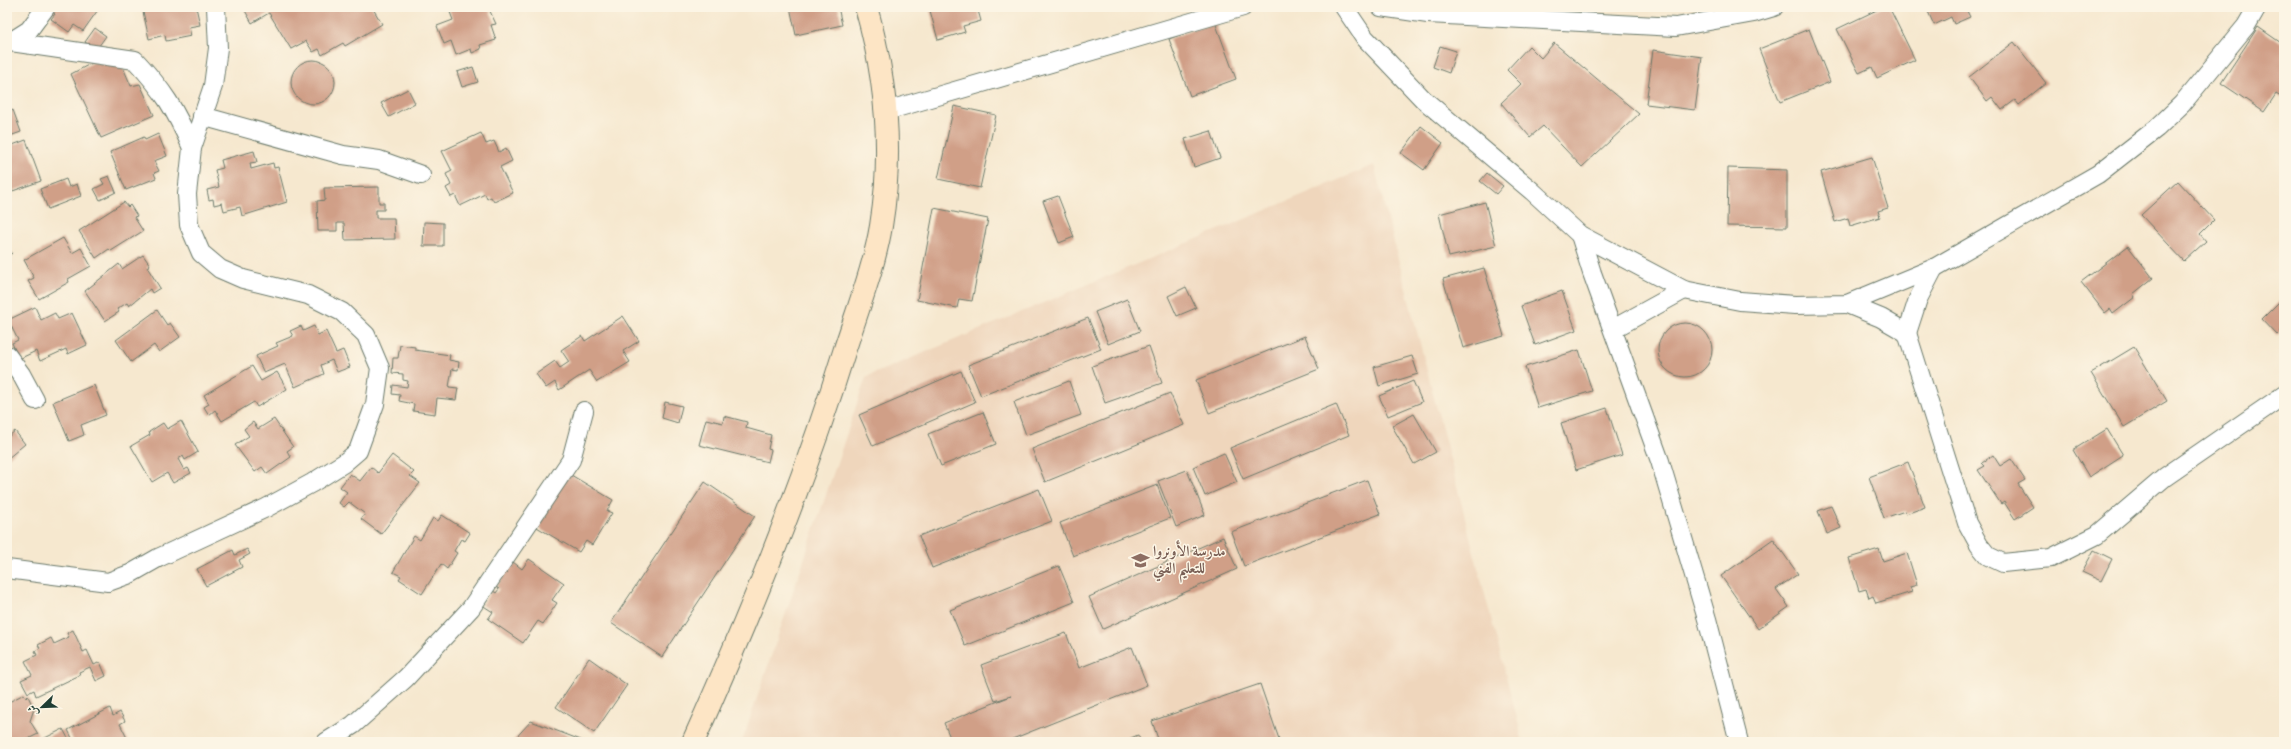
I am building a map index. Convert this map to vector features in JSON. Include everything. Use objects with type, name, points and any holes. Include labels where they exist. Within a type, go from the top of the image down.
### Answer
[{"type":"main road","points":[[693,742],[742,635],[830,398],[876,250],[884,200],[887,164],[886,111],[879,62],[866,7]]},
{"type":"street","points":[[8,41],[29,30],[46,7]]},
{"type":"street","points":[[7,569],[108,582],[130,574],[158,558],[266,508],[312,483],[344,463],[358,451],[375,404],[380,368],[366,335],[342,312],[308,295],[243,279],[220,269],[201,253],[189,225],[187,194],[192,148],[213,86],[218,48],[216,7]]},
{"type":"street","points":[[886,111],[1243,7]]},
{"type":"street","points":[[1344,7],[1366,38],[1423,99],[1532,191],[1580,235],[1684,290],[1740,301],[1795,305],[1847,304],[1934,268],[2098,174],[2134,146],[2182,104],[2241,32],[2257,7]]},
{"type":"street","points":[[1381,7],[1428,14],[1676,27],[1754,13],[1774,7]]},
{"type":"street","points":[[8,41],[135,60],[166,95],[179,118],[192,148]]},
{"type":"street","points":[[202,116],[343,155],[379,160],[421,176]]},
{"type":"street","points":[[1580,235],[1660,461],[1707,619],[1739,742]]},
{"type":"street","points":[[1934,268],[1918,299],[1907,333],[1968,523],[1979,545],[1988,556],[2003,563],[2051,558],[2097,536],[2165,477],[2284,395]]},
{"type":"street","points":[[1613,329],[1684,290]]},
{"type":"street","points":[[1847,304],[1881,318],[1907,333]]},
{"type":"street","points":[[7,355],[22,374],[35,400]]},
{"type":"street","points":[[326,742],[353,725],[406,678],[470,608],[571,460],[584,411]]},
{"type":"shaded area","name":"مدرسة الأونروا للتعليم الفني","points":[[1374,165],[1523,742],[742,742],[866,377]]},
{"type":"building","points":[[50,7],[100,7],[83,31],[74,25],[69,32],[51,19],[55,14],[49,9]]},
{"type":"building","points":[[142,7],[196,7],[200,25],[189,27],[191,36],[166,41],[165,35],[149,39]]},
{"type":"building","points":[[243,7],[372,7],[382,24],[345,46],[343,43],[322,55],[319,49],[313,52],[306,41],[291,49],[269,13],[252,23]]},
{"type":"building","points":[[448,7],[488,7],[496,24],[491,25],[496,40],[480,45],[481,49],[472,53],[471,49],[456,55],[451,41],[444,44],[437,26],[453,20]]},
{"type":"building","points":[[790,7],[838,7],[842,25],[796,35]]},
{"type":"building","points":[[929,7],[977,7],[981,21],[963,26],[965,32],[938,40]]},
{"type":"building","points":[[1883,7],[1889,7],[1915,60],[1877,78],[1872,67],[1859,73],[1837,29]]},
{"type":"building","points":[[1926,7],[1971,7],[1966,9],[1970,17],[1954,24],[1951,17],[1934,25]]},
{"type":"building","points":[[1215,22],[1236,79],[1190,96],[1169,39]]},
{"type":"building","points":[[2258,27],[2284,45],[2284,93],[2281,97],[2276,94],[2264,112],[2221,83]]},
{"type":"building","points":[[95,28],[106,36],[96,50],[85,42]]},
{"type":"building","points":[[1809,29],[1830,82],[1780,102],[1759,49]]},
{"type":"building","points":[[2014,42],[2046,83],[2019,105],[2015,100],[2002,110],[1992,97],[1987,101],[1969,77]]},
{"type":"building","points":[[1554,43],[1639,114],[1582,167],[1543,126],[1530,137],[1501,103],[1521,84],[1507,70],[1529,46],[1541,58]]},
{"type":"building","points":[[1440,46],[1456,51],[1449,73],[1433,67]]},
{"type":"building","points":[[1653,50],[1702,57],[1695,110],[1646,104]]},
{"type":"building","points":[[313,60],[325,64],[331,70],[335,82],[331,94],[325,100],[313,104],[301,100],[295,94],[291,82],[295,70],[301,64]]},
{"type":"building","points":[[94,62],[122,65],[131,86],[140,84],[154,115],[101,138],[71,74]]},
{"type":"building","points":[[473,67],[478,82],[462,87],[457,72]]},
{"type":"building","points":[[408,89],[415,103],[389,117],[381,103]]},
{"type":"building","points":[[954,106],[996,115],[980,188],[938,179]]},
{"type":"building","points":[[13,110],[21,132],[7,137],[7,113]]},
{"type":"building","points":[[1421,126],[1443,143],[1424,170],[1401,153]]},
{"type":"building","points":[[1211,131],[1220,158],[1194,167],[1185,139]]},
{"type":"building","points":[[481,133],[486,144],[494,141],[499,152],[506,148],[512,161],[500,167],[513,193],[494,202],[491,197],[487,199],[485,194],[460,206],[455,195],[451,197],[446,188],[451,185],[446,174],[452,171],[442,151]]},
{"type":"building","points":[[158,134],[167,156],[154,161],[159,171],[154,173],[156,178],[126,190],[110,152],[144,137],[145,140]]},
{"type":"building","points":[[26,140],[41,181],[7,193],[7,147]]},
{"type":"building","points":[[254,151],[257,162],[250,163],[251,169],[273,163],[274,168],[278,167],[287,202],[242,216],[240,207],[224,211],[222,203],[214,205],[213,199],[209,200],[207,190],[219,187],[215,170],[223,168],[221,160]]},
{"type":"building","points":[[1872,157],[1888,208],[1878,211],[1880,217],[1850,226],[1848,218],[1835,222],[1821,172]]},
{"type":"building","points":[[1728,168],[1787,170],[1787,227],[1727,226]]},
{"type":"building","points":[[1487,173],[1503,186],[1496,194],[1480,181]]},
{"type":"building","points":[[109,176],[116,192],[100,200],[94,189],[104,184],[101,179]]},
{"type":"building","points":[[66,179],[69,187],[77,184],[81,196],[48,209],[40,189]]},
{"type":"building","points":[[2178,181],[2214,220],[2200,234],[2206,241],[2184,261],[2141,215]]},
{"type":"building","points":[[379,187],[379,203],[384,203],[384,210],[376,210],[376,218],[394,218],[395,239],[345,240],[344,223],[337,223],[337,231],[318,231],[317,201],[325,200],[324,188]]},
{"type":"building","points":[[1058,196],[1074,237],[1059,243],[1043,201]]},
{"type":"building","points":[[124,202],[128,207],[130,205],[137,216],[134,217],[143,231],[111,251],[109,249],[96,258],[79,231]]},
{"type":"building","points":[[1485,202],[1496,246],[1449,257],[1439,214]]},
{"type":"building","points":[[934,208],[988,219],[972,301],[959,299],[957,308],[917,300]]},
{"type":"building","points":[[424,222],[443,223],[443,246],[423,246]]},
{"type":"building","points":[[63,238],[72,253],[81,248],[91,266],[68,279],[69,282],[39,299],[28,281],[34,278],[24,260]]},
{"type":"building","points":[[2128,246],[2153,278],[2133,294],[2135,297],[2113,314],[2110,309],[2105,313],[2081,282]]},
{"type":"building","points":[[7,247],[12,253],[7,258]]},
{"type":"building","points":[[143,255],[150,265],[147,267],[160,288],[152,293],[150,289],[129,306],[127,303],[117,309],[119,312],[105,321],[85,291],[119,264],[122,269]]},
{"type":"building","points":[[1484,268],[1504,336],[1463,348],[1443,279]]},
{"type":"building","points":[[1186,287],[1196,308],[1177,316],[1168,296]]},
{"type":"building","points":[[1562,291],[1576,330],[1535,345],[1521,306]]},
{"type":"building","points":[[2284,297],[2284,328],[2277,335],[2262,319]]},
{"type":"building","points":[[1127,299],[1140,331],[1108,344],[1095,312]]},
{"type":"building","points":[[35,307],[41,320],[55,313],[58,319],[72,313],[87,345],[68,354],[66,349],[40,361],[36,351],[19,359],[12,343],[18,340],[8,320]]},
{"type":"building","points":[[157,310],[167,325],[170,323],[180,337],[159,352],[154,345],[131,362],[116,340]]},
{"type":"building","points":[[623,316],[639,341],[623,351],[630,362],[597,382],[589,370],[559,390],[555,382],[546,388],[536,374],[555,361],[560,368],[569,362],[561,350],[582,336],[585,341]]},
{"type":"building","points":[[1088,318],[1101,349],[981,396],[968,365]]},
{"type":"building","points":[[1680,323],[1690,323],[1700,327],[1708,335],[1712,345],[1712,355],[1708,365],[1700,373],[1690,377],[1680,377],[1670,373],[1662,365],[1658,355],[1658,345],[1662,335],[1670,327]]},
{"type":"building","points":[[301,326],[303,331],[314,326],[318,335],[326,331],[336,353],[343,350],[350,367],[337,372],[332,360],[321,365],[324,374],[295,387],[285,364],[264,373],[256,356],[278,346],[276,343],[293,336],[290,331]]},
{"type":"building","points":[[1305,336],[1319,369],[1209,413],[1196,380]]},
{"type":"building","points":[[400,345],[415,347],[415,350],[450,355],[449,360],[459,362],[458,370],[452,369],[449,387],[458,388],[456,400],[437,398],[435,414],[413,411],[414,404],[399,401],[400,395],[392,394],[393,385],[407,387],[408,381],[403,380],[403,374],[392,373],[393,358],[398,358]]},
{"type":"building","points":[[1149,346],[1162,383],[1105,403],[1092,366]]},
{"type":"building","points":[[2134,347],[2167,401],[2124,427],[2091,373]]},
{"type":"building","points":[[1579,350],[1592,391],[1538,408],[1525,367]]},
{"type":"building","points":[[1412,356],[1418,374],[1379,386],[1374,367]]},
{"type":"building","points":[[252,366],[261,381],[277,372],[287,389],[257,407],[254,402],[222,421],[215,410],[209,415],[204,407],[209,404],[204,395]]},
{"type":"building","points":[[961,371],[975,402],[873,446],[859,415]]},
{"type":"building","points":[[1069,381],[1081,415],[1026,435],[1014,402]]},
{"type":"building","points":[[1413,381],[1422,402],[1388,416],[1379,396]]},
{"type":"building","points":[[94,385],[106,415],[81,425],[84,435],[69,441],[53,402]]},
{"type":"building","points":[[1170,393],[1184,425],[1045,482],[1032,449]]},
{"type":"building","points":[[665,402],[682,406],[678,423],[662,418]]},
{"type":"building","points":[[1336,404],[1349,435],[1243,479],[1230,448]]},
{"type":"building","points":[[1607,408],[1622,455],[1576,470],[1561,423]]},
{"type":"building","points":[[983,412],[996,444],[941,466],[928,434]]},
{"type":"building","points":[[1414,414],[1436,452],[1414,464],[1392,426]]},
{"type":"building","points":[[724,416],[747,422],[746,428],[771,435],[768,449],[771,450],[768,462],[699,445],[706,419],[723,423]]},
{"type":"building","points":[[274,419],[293,447],[287,451],[291,457],[267,474],[262,467],[255,472],[235,445],[249,436],[244,429],[253,422],[258,429]]},
{"type":"building","points":[[181,421],[198,452],[185,460],[183,456],[178,459],[184,470],[188,468],[191,473],[173,483],[167,473],[152,482],[131,446],[150,435],[149,432],[163,423],[167,429]]},
{"type":"building","points":[[2107,429],[2123,455],[2089,477],[2073,450]]},
{"type":"building","points":[[15,431],[25,444],[7,459],[7,433],[9,436]]},
{"type":"building","points":[[1224,453],[1237,482],[1205,496],[1193,467]]},
{"type":"building","points":[[392,455],[414,472],[410,476],[420,483],[381,534],[361,519],[365,514],[349,502],[344,507],[339,503],[347,492],[340,487],[350,474],[360,481],[371,467],[378,473]]},
{"type":"building","points":[[1993,455],[2000,466],[2011,459],[2025,480],[2018,484],[2033,507],[2015,519],[2004,502],[2001,504],[1978,470],[1985,466],[1982,463]]},
{"type":"building","points":[[1908,462],[1925,507],[1906,514],[1905,511],[1884,518],[1869,477]]},
{"type":"building","points":[[1187,470],[1205,515],[1176,527],[1158,481]]},
{"type":"building","points":[[566,472],[613,500],[607,511],[612,513],[592,545],[586,541],[579,552],[535,526]]},
{"type":"building","points":[[1367,480],[1380,514],[1244,566],[1231,532]]},
{"type":"building","points":[[705,482],[755,516],[662,657],[611,623]]},
{"type":"building","points":[[1157,485],[1170,518],[1073,556],[1060,523]]},
{"type":"building","points":[[1039,489],[1052,521],[932,568],[919,536]]},
{"type":"building","points":[[1831,506],[1841,528],[1827,534],[1818,511]]},
{"type":"building","points":[[442,515],[470,533],[465,541],[461,539],[454,551],[457,553],[447,569],[441,564],[422,594],[399,579],[401,576],[393,572],[414,536],[420,540],[433,518],[438,521]]},
{"type":"building","points":[[1223,537],[1237,569],[1103,629],[1089,597]]},
{"type":"building","points":[[1773,539],[1798,574],[1776,589],[1789,607],[1758,629],[1721,576]]},
{"type":"building","points":[[247,549],[250,554],[239,560],[242,567],[206,586],[197,569],[233,550],[235,555]]},
{"type":"building","points":[[1879,549],[1883,561],[1907,553],[1917,585],[1910,587],[1912,592],[1876,603],[1873,596],[1869,598],[1866,589],[1859,591],[1849,558]]},
{"type":"building","points":[[2094,550],[2112,559],[2101,581],[2082,572]]},
{"type":"building","points":[[529,559],[564,583],[552,600],[557,603],[543,624],[538,621],[523,643],[488,619],[493,612],[482,605],[492,590],[496,593],[499,589],[496,587],[513,562],[522,569]]},
{"type":"building","points":[[1059,566],[1074,602],[965,646],[950,610]]},
{"type":"building","points":[[73,630],[83,652],[87,650],[94,665],[100,662],[106,676],[96,681],[90,667],[79,672],[80,675],[36,696],[34,690],[28,693],[21,680],[32,675],[25,661],[37,655],[35,651],[40,648],[38,645],[51,638],[54,644],[69,637],[67,633]]},
{"type":"building","points":[[1066,633],[1079,668],[1132,647],[1147,685],[1005,742],[952,742],[944,723],[1011,696],[995,701],[981,665]]},
{"type":"building","points":[[589,658],[627,685],[594,733],[556,707]]},
{"type":"building","points":[[1260,684],[1280,742],[1159,742],[1152,721]]},
{"type":"building","points":[[24,694],[26,698],[28,696],[34,709],[30,721],[38,734],[22,742],[7,742],[7,703]]},
{"type":"building","points":[[110,708],[113,716],[120,712],[125,721],[120,724],[129,742],[74,742],[68,730]]},
{"type":"building","points":[[531,721],[586,742],[512,742]]},
{"type":"building","points":[[63,729],[70,742],[37,742]]},
{"type":"building","points":[[1138,735],[1141,742],[1121,742]]},
{"type":"place","name":"مدرسة الأونروا للتعليم الفني","points":[[1140,560]]}]
